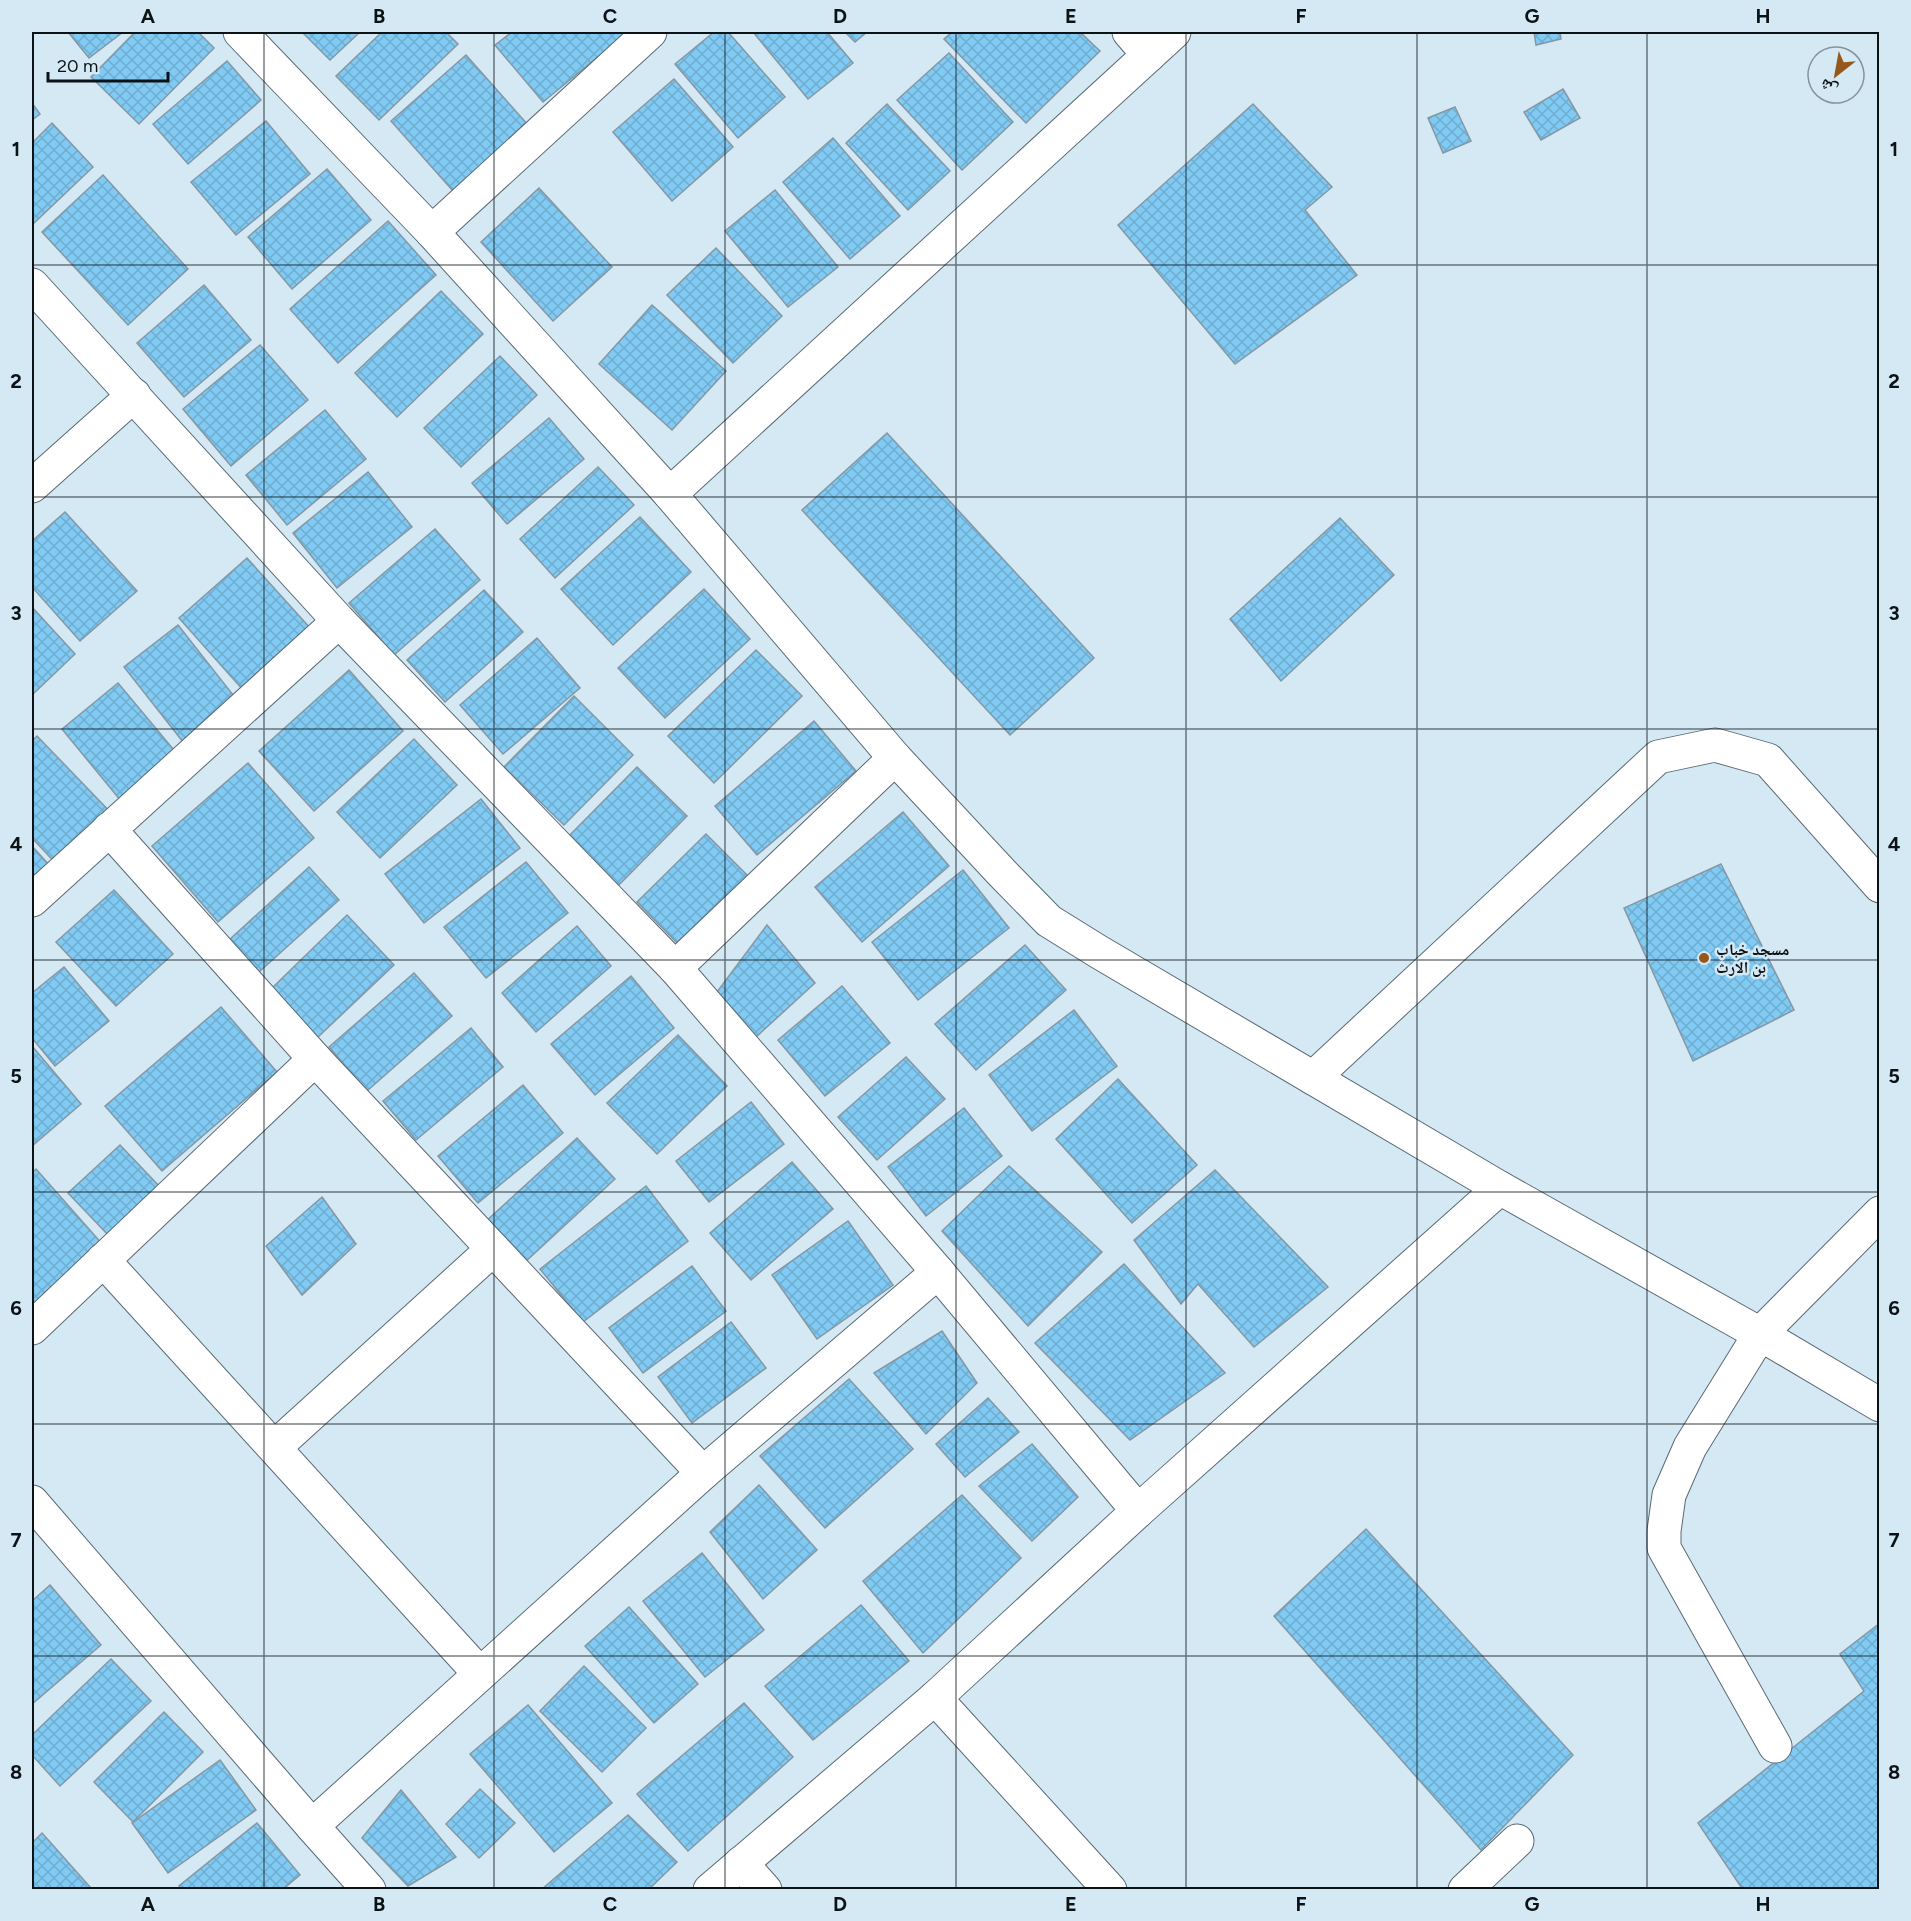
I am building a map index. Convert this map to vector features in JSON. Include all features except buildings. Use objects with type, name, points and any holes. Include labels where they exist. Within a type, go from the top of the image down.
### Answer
[{"type":"street","points":[[240,32],[432,232],[670,494],[895,758],[1049,921],[1500,1188],[1760,1334],[1880,1405]]},
{"type":"street","points":[[432,232],[650,32]]},
{"type":"street","points":[[670,494],[1139,43],[1174,32]]},
{"type":"street","points":[[32,285],[339,621],[675,968],[938,1272],[1138,1511]]},
{"type":"street","points":[[32,486],[134,395]]},
{"type":"street","points":[[32,900],[339,621]]},
{"type":"street","points":[[1313,1078],[1658,757],[1715,745],[1768,760],[1880,886]]},
{"type":"street","points":[[675,968],[895,758]]},
{"type":"street","points":[[109,829],[315,1059],[703,1473]]},
{"type":"street","points":[[32,1328],[315,1059]]},
{"type":"street","points":[[710,1890],[935,1698],[1138,1511],[1500,1188]]},
{"type":"street","points":[[1775,1746],[1664,1548],[1669,1495],[1690,1447],[1760,1334],[1880,1213]]},
{"type":"street","points":[[274,1447],[493,1249]]},
{"type":"street","points":[[103,1260],[480,1674]]},
{"type":"street","points":[[312,1826],[703,1473],[938,1272]]},
{"type":"street","points":[[32,1502],[369,1890]]},
{"type":"street","points":[[935,1698],[1110,1890]]},
{"type":"street","points":[[1465,1890],[1517,1841]]},
{"type":"street","points":[[741,1863],[765,1890]]},
{"type":"place","name":"مسجد خباب بن الارث","points":[[1704,958]]}]
